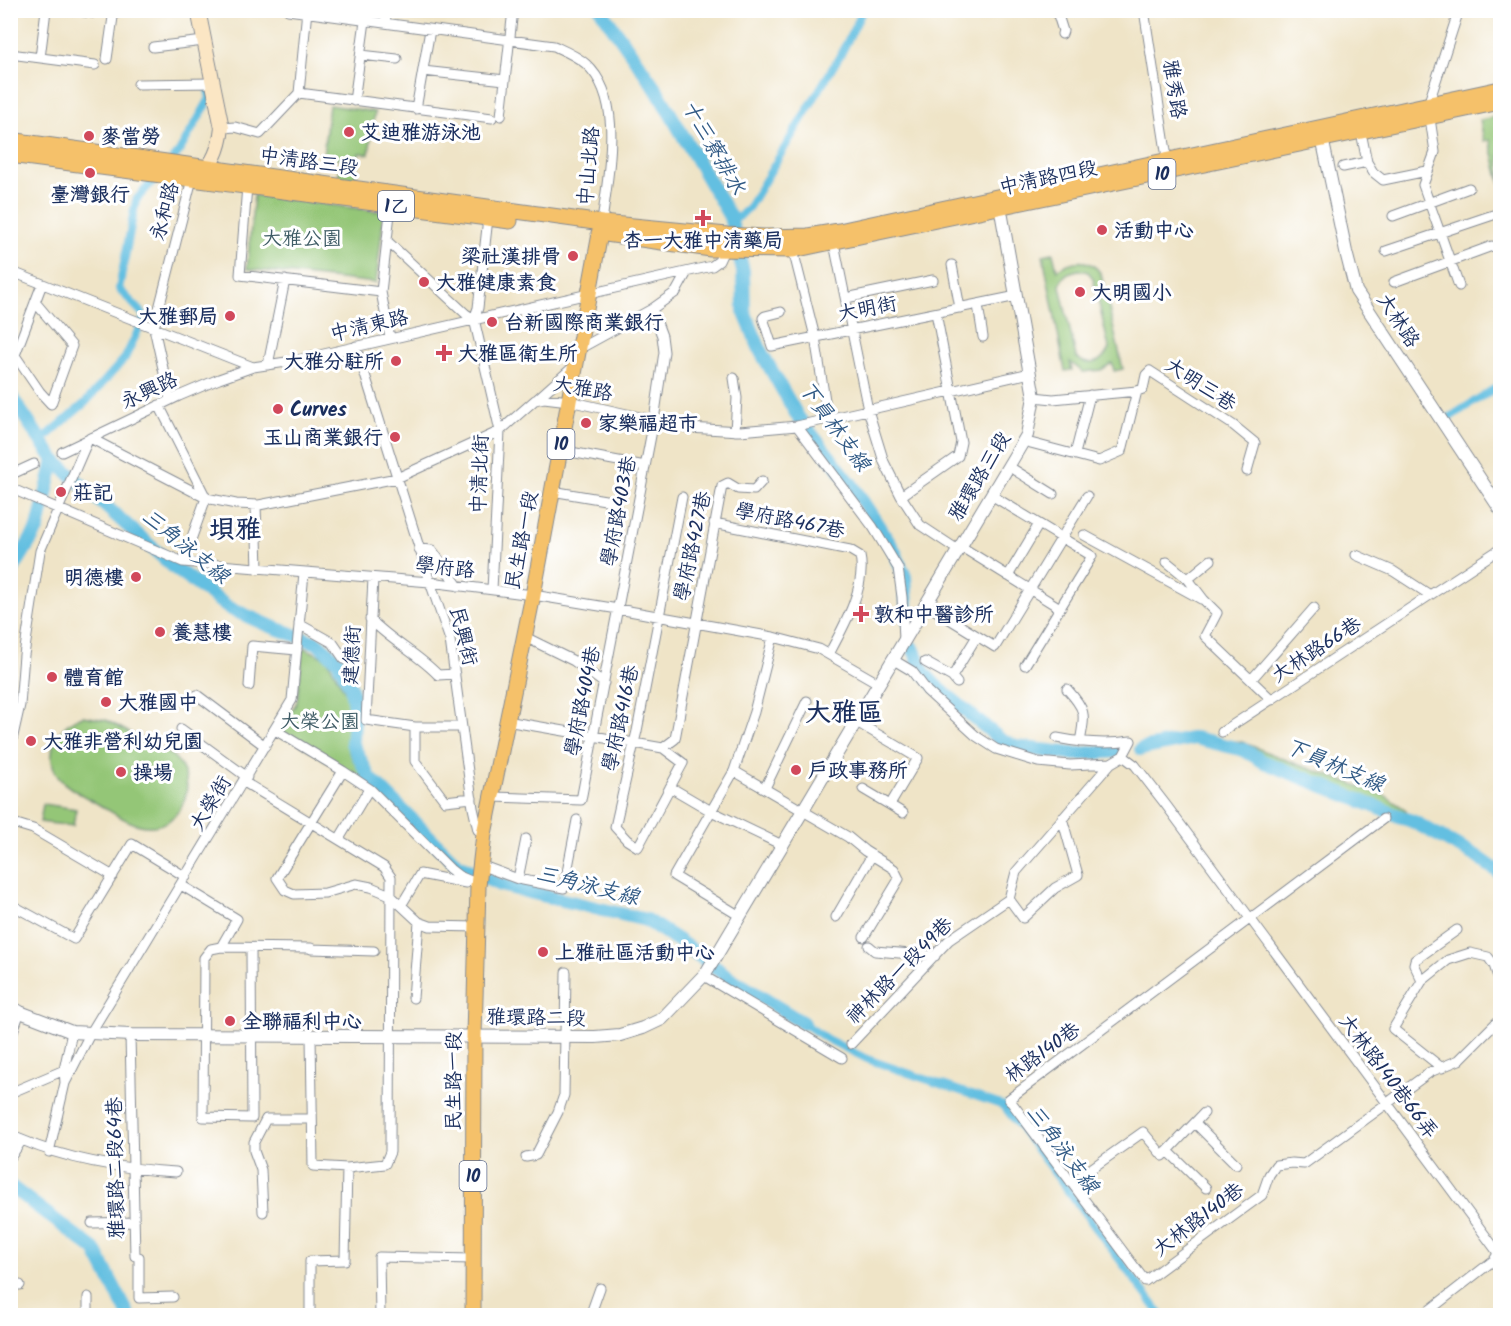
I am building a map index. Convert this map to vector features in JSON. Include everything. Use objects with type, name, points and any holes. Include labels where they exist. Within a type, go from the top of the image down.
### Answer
[{"type":"main road","points":[[198,10],[200,42],[213,83],[222,128],[220,144],[208,168]]},
{"type":"main road","name":"中清路四段","points":[[1321,134],[1361,132],[1500,89]]},
{"type":"main road","name":"中清路四段","points":[[601,228],[711,249],[734,242],[808,236],[1000,202],[1429,111],[1500,102]]},
{"type":"main road","name":"中清路三段","points":[[10,140],[601,228]]},
{"type":"main road","name":"中清路三段","points":[[12,157],[488,218],[601,228]]},
{"type":"main road","name":"永和路","points":[[192,179],[208,168]]},
{"type":"main road","name":"中清路四段","points":[[734,242],[793,250],[834,243],[1000,202]]},
{"type":"main road","name":"民生路一段","points":[[480,865],[484,834],[560,450],[601,228]]},
{"type":"main road","name":"10","points":[[478,885],[480,865]]},
{"type":"main road","name":"民生路一段","points":[[473,1316],[474,1036],[478,885]]},
{"type":"street","points":[[40,58],[46,10]]},
{"type":"street","points":[[70,10],[93,14]]},
{"type":"street","points":[[107,59],[114,10]]},
{"type":"street","name":"中山北路","points":[[288,10],[554,46],[586,64],[599,79],[608,98],[612,130],[601,228]]},
{"type":"street","points":[[385,23],[387,10]]},
{"type":"street","points":[[299,93],[496,117],[505,80],[513,10]]},
{"type":"street","points":[[1062,34],[1057,12],[1159,10]]},
{"type":"street","points":[[1459,10],[1429,111],[1435,152],[1423,185],[1459,286]]},
{"type":"street","name":"雅秀路","points":[[1144,11],[1169,167]]},
{"type":"street","points":[[222,128],[235,127],[260,134],[299,93],[307,12]]},
{"type":"street","points":[[354,101],[365,21]]},
{"type":"street","points":[[417,109],[430,30]]},
{"type":"street","points":[[153,47],[200,42]]},
{"type":"street","points":[[10,54],[95,65]]},
{"type":"street","points":[[361,55],[397,59]]},
{"type":"street","points":[[423,71],[505,80]]},
{"type":"street","points":[[138,84],[213,83]]},
{"type":"street","points":[[1361,132],[1367,162],[1373,172],[1383,180],[1427,171]]},
{"type":"street","name":"大林路","points":[[1321,134],[1356,291],[1500,509]]},
{"type":"street","points":[[1343,167],[1367,162]]},
{"type":"street","name":"永和路","points":[[170,400],[154,328],[192,179]]},
{"type":"street","points":[[247,186],[240,275],[381,292]]},
{"type":"street","points":[[1393,216],[1469,188]]},
{"type":"street","name":"雅環路三段","points":[[878,683],[1027,435],[1034,397],[1000,202]]},
{"type":"street","points":[[390,338],[381,292],[391,205]]},
{"type":"street","points":[[1386,251],[1493,215]]},
{"type":"street","name":"中清北街","points":[[488,218],[474,319],[500,431],[492,590]]},
{"type":"street","points":[[387,241],[474,319]]},
{"type":"street","name":"中清東路","points":[[10,271],[253,367],[712,266],[734,242]]},
{"type":"street","points":[[834,243],[868,410],[884,462],[901,496],[920,525],[1060,608]]},
{"type":"street","points":[[1394,282],[1492,246]]},
{"type":"street","points":[[793,250],[815,337],[828,419]]},
{"type":"street","points":[[952,266],[960,308]]},
{"type":"street","points":[[579,349],[652,309],[676,291],[687,272]]},
{"type":"street","points":[[268,365],[285,280]]},
{"type":"street","points":[[846,298],[933,280]]},
{"type":"street","points":[[35,302],[72,346],[51,404],[40,392],[13,351],[42,284]]},
{"type":"street","name":"大明街","points":[[781,312],[763,318],[772,346],[1017,297]]},
{"type":"street","points":[[978,304],[983,337]]},
{"type":"street","name":"學府路403巷","points":[[618,609],[654,420],[664,352],[662,336],[652,309]]},
{"type":"street","points":[[901,496],[958,456],[962,442],[936,313]]},
{"type":"street","name":"民興街","points":[[356,346],[419,549],[450,640],[472,798],[478,830],[484,834]]},
{"type":"street","points":[[535,400],[576,364]]},
{"type":"street","name":"永興路","points":[[62,452],[170,400],[253,367]]},
{"type":"street","name":"大明三巷","points":[[1137,391],[1143,388],[1146,375],[1150,371],[1233,425],[1255,443],[1247,471]]},
{"type":"street","name":"大雅路","points":[[89,439],[206,498],[256,505],[397,477],[500,431],[535,400],[544,398],[569,401],[689,428],[735,431],[797,426],[1030,373]]},
{"type":"street","points":[[734,378],[737,398],[735,431]]},
{"type":"street","points":[[1023,441],[1099,460],[1122,451],[1137,391],[1053,399],[1034,397]]},
{"type":"street","points":[[1075,454],[1090,395]]},
{"type":"street","points":[[159,405],[206,498],[183,562]]},
{"type":"street","points":[[797,426],[873,527],[898,568],[904,640]]},
{"type":"street","points":[[10,748],[48,505],[71,476],[89,439]]},
{"type":"street","points":[[560,450],[645,466]]},
{"type":"street","points":[[10,475],[34,464]]},
{"type":"street","points":[[1008,466],[1053,494]]},
{"type":"street","name":"學府路427巷","points":[[663,748],[675,739],[722,486],[728,483],[738,489],[754,490],[762,481]]},
{"type":"street","name":"學府路","points":[[10,488],[183,562],[430,582],[532,595],[659,616],[773,637],[819,649],[878,683]]},
{"type":"street","points":[[552,491],[617,502]]},
{"type":"street","points":[[991,495],[1092,556],[1026,666]]},
{"type":"street","points":[[923,608],[995,647],[1087,496]]},
{"type":"street","name":"學府路416巷","points":[[670,787],[638,846],[627,840],[615,827],[634,743],[682,497]]},
{"type":"street","points":[[256,505],[258,569]]},
{"type":"street","name":"學府路467巷","points":[[714,523],[850,550],[860,556],[862,564],[853,610],[830,654]]},
{"type":"street","points":[[1008,576],[1039,524]]},
{"type":"street","points":[[1084,535],[1204,600]]},
{"type":"street","points":[[419,549],[432,550],[458,586]]},
{"type":"street","name":"大林路66巷","points":[[1222,732],[1500,549]]},
{"type":"street","points":[[1356,555],[1393,571],[1430,595]]},
{"type":"street","points":[[1188,579],[1210,560]]},
{"type":"street","points":[[1167,562],[1188,579],[1217,613],[1206,636],[1272,699]]},
{"type":"street","name":"大榮街","points":[[66,1083],[90,1034],[292,700],[303,573]]},
{"type":"street","name":"建德街","points":[[373,578],[366,720],[415,727],[462,727]]},
{"type":"street","points":[[1251,680],[1314,608]]},
{"type":"street","name":"學府路404巷","points":[[492,796],[581,800],[618,609]]},
{"type":"street","points":[[370,619],[382,632],[425,661],[438,675],[455,674]]},
{"type":"street","points":[[299,626],[333,643],[344,659]]},
{"type":"street","points":[[523,636],[574,661],[604,683]]},
{"type":"street","points":[[925,662],[932,664],[954,680],[977,636]]},
{"type":"street","points":[[740,916],[674,876],[734,771],[754,712],[773,637]]},
{"type":"street","points":[[249,686],[252,646],[297,648]]},
{"type":"street","points":[[892,659],[912,671],[927,691],[976,736],[996,749],[1038,762],[1070,765],[1111,763]]},
{"type":"street","name":"雅環路二段","points":[[15,1009],[72,1032],[90,1034],[565,1037],[620,1035],[643,1028],[662,1018],[705,974],[878,683]]},
{"type":"street","points":[[1067,689],[1082,706],[1083,721],[1080,742]]},
{"type":"street","points":[[197,695],[265,746]]},
{"type":"street","points":[[765,788],[807,701]]},
{"type":"street","points":[[506,721],[663,748],[684,763],[670,787],[711,811],[782,845]]},
{"type":"street","points":[[855,721],[918,758],[890,805]]},
{"type":"street","points":[[415,727],[415,761],[445,801],[472,798]]},
{"type":"street","points":[[181,729],[245,779],[384,867],[391,877],[390,1152],[385,1164],[347,1168],[313,1166],[311,1036]]},
{"type":"street","points":[[275,730],[369,789],[450,869],[478,885]]},
{"type":"street","points":[[1057,738],[1112,744],[1131,741],[1123,756],[1111,763],[1062,818],[1016,872],[1009,898],[1023,918],[1055,888],[1078,875],[1062,818]]},
{"type":"street","name":"大林路140巷66弄","points":[[1123,756],[1141,773],[1499,1258]]},
{"type":"street","points":[[343,771],[277,878],[285,890],[294,894],[325,893],[356,884],[370,886],[390,895],[419,921],[430,926],[477,927]]},
{"type":"street","points":[[734,771],[848,837],[894,868],[899,879],[866,941],[875,951],[935,956]]},
{"type":"street","points":[[339,839],[369,789]]},
{"type":"street","points":[[863,789],[903,813]]},
{"type":"street","points":[[1250,920],[1383,819]]},
{"type":"street","points":[[480,865],[518,879],[564,888],[577,820]]},
{"type":"street","points":[[10,822],[33,829],[113,876]]},
{"type":"street","points":[[518,879],[526,839]]},
{"type":"street","points":[[10,904],[74,939],[132,844],[237,919],[221,947]]},
{"type":"street","points":[[836,917],[872,855]]},
{"type":"street","points":[[402,904],[420,874],[478,885]]},
{"type":"street","name":"神林路一段49巷","points":[[851,1044],[949,940],[1009,898]]},
{"type":"street","name":"林路140巷","points":[[1146,1281],[1009,1099],[1250,920]]},
{"type":"street","points":[[413,998],[419,921]]},
{"type":"street","points":[[1422,981],[1414,964],[1415,960],[1457,930]]},
{"type":"street","points":[[251,948],[252,1118],[203,1117],[203,964],[204,958],[211,949],[221,947],[374,951]]},
{"type":"street","points":[[1442,1068],[1393,1029],[1422,981],[1448,960],[1470,953],[1488,957],[1494,965],[1500,982]]},
{"type":"street","points":[[526,1157],[536,1155],[564,1095],[566,972]]},
{"type":"street","points":[[705,974],[842,1058]]},
{"type":"street","points":[[10,1039],[15,1009]]},
{"type":"street","name":"大林路140巷","points":[[1146,1281],[1262,1195],[1269,1175],[1276,1165],[1304,1164],[1430,1072],[1459,1060],[1500,1019]]},
{"type":"street","points":[[49,1152],[66,1083],[64,1070],[72,1032]]},
{"type":"street","name":"雅環路二段64巷","points":[[130,1035],[132,1170],[135,1257],[139,1257],[139,1298],[173,1297]]},
{"type":"street","points":[[10,1093],[74,1066]]},
{"type":"street","points":[[1071,1183],[1143,1132],[1163,1156],[1204,1113]]},
{"type":"street","points":[[263,1212],[261,1170],[254,1151],[254,1142],[266,1119],[312,1119]]},
{"type":"street","points":[[1195,1123],[1236,1164]]},
{"type":"street","points":[[10,1135],[49,1152],[132,1170],[176,1172]]},
{"type":"street","points":[[10,1158],[22,1140]]},
{"type":"street","points":[[1168,1151],[1206,1188]]},
{"type":"street","points":[[310,1316],[309,1261],[345,1260],[347,1168]]},
{"type":"street","points":[[92,1223],[134,1222]]},
{"type":"street","points":[[380,1316],[379,1257],[473,1259]]},
{"type":"street","points":[[1422,1316],[1499,1258]]},
{"type":"street","points":[[590,1316],[600,1288]]},
{"type":"street","points":[[88,1297],[88,1316]]},
{"type":"green space","name":"艾迪雅游泳池","points":[[329,105],[375,112],[369,154],[359,153],[355,181],[338,179],[341,159],[323,156]]},
{"type":"green space","points":[[1500,116],[1500,183],[1490,140],[1484,141],[1480,120]]},
{"type":"green space","name":"大雅公園","points":[[254,195],[384,212],[376,283],[247,269]]},
{"type":"green space","points":[[1053,253],[1057,270],[1075,262],[1087,262],[1097,268],[1101,274],[1123,369],[1114,371],[1112,363],[1101,370],[1083,372],[1070,362],[1072,370],[1065,371],[1043,255]],"holes":[[[1079,270],[1088,272],[1093,278],[1109,348],[1103,357],[1090,363],[1076,357],[1060,286],[1062,279],[1069,273]]]},
{"type":"green space","name":"大榮公園","points":[[303,647],[327,659],[346,693],[350,715],[347,741],[349,752],[369,788],[283,733],[282,727],[297,702]]},
{"type":"green space","points":[[83,716],[106,720],[173,756],[183,770],[187,786],[183,804],[173,818],[161,825],[142,826],[132,823],[67,786],[59,778],[52,760],[55,741],[66,726]]},
{"type":"green space","points":[[1234,741],[1384,795],[1406,810],[1406,813],[1288,768]]},
{"type":"green space","points":[[43,804],[76,809],[73,826],[40,822]]},
{"type":"waterway","name":"下員林支線","points":[[601,10],[656,89],[730,217],[743,271],[744,311],[761,352],[798,417],[852,485],[894,550],[905,577],[908,621]]},
{"type":"waterway","name":"十三寮排水","points":[[730,217],[739,217],[749,207],[842,52],[863,10]]},
{"type":"waterway","points":[[173,159],[210,98],[208,90]]},
{"type":"waterway","points":[[41,441],[85,403],[125,358],[145,316],[119,289],[136,200],[160,173]]},
{"type":"waterway","points":[[1447,419],[1500,385]]},
{"type":"waterway","name":"三角泳支線","points":[[10,395],[54,460],[176,569],[229,608],[317,643],[338,661],[351,687],[355,713],[352,743],[369,777],[457,864],[500,885],[646,920],[727,976],[803,1023]]},
{"type":"waterway","points":[[10,574],[38,528],[54,460]]},
{"type":"waterway","name":"下員林支線","points":[[913,648],[924,673],[936,686],[1001,740],[1016,747],[1075,754],[1119,751]]},
{"type":"waterway","name":"下員林支線","points":[[1141,749],[1195,738],[1244,750],[1264,762],[1414,822],[1476,856],[1500,873]]},
{"type":"waterway","name":"三角泳支線","points":[[803,1023],[827,1039],[867,1059],[1004,1106],[1162,1316]]},
{"type":"waterway","points":[[10,1186],[95,1250],[129,1316]]},
{"type":"place","name":"艾迪雅游泳池","points":[[349,132]]},
{"type":"place","name":"麥當勞","points":[[89,136]]},
{"type":"place","name":"臺灣銀行","points":[[90,173]]},
{"type":"place","name":"杏一大雅中清藥局","points":[[703,218]]},
{"type":"place","name":"活動中心","points":[[1102,230]]},
{"type":"place","name":"梁社漢排骨","points":[[573,256]]},
{"type":"place","name":"大雅健康素食","points":[[424,282]]},
{"type":"place","name":"大明國小","points":[[1080,292]]},
{"type":"place","name":"大雅郵局","points":[[230,316]]},
{"type":"place","name":"台新國際商業銀行","points":[[492,322]]},
{"type":"place","name":"大雅區衛生所","points":[[444,353]]},
{"type":"place","name":"大雅分駐所","points":[[396,361]]},
{"type":"place","name":"Curves","points":[[278,409]]},
{"type":"place","name":"家樂福超市","points":[[586,423]]},
{"type":"place","name":"玉山商業銀行","points":[[395,437]]},
{"type":"place","name":"莊記","points":[[61,492]]},
{"type":"place","name":"明德樓","points":[[136,577]]},
{"type":"place","name":"敦和中醫診所","points":[[861,614]]},
{"type":"place","name":"養慧樓","points":[[160,632]]},
{"type":"place","name":"體育館","points":[[52,677]]},
{"type":"place","name":"大雅國中","points":[[106,702]]},
{"type":"place","name":"大雅非營利幼兒園","points":[[31,741]]},
{"type":"place","name":"戶政事務所","points":[[796,770]]},
{"type":"place","name":"操場","points":[[121,772]]},
{"type":"place","name":"上雅社區活動中心","points":[[543,952]]},
{"type":"place","name":"全聯福利中心","points":[[230,1021]]},
{"type":"district","name":"垻雅","points":[[235,529]]},
{"type":"district","name":"大雅區","points":[[844,712]]}]
